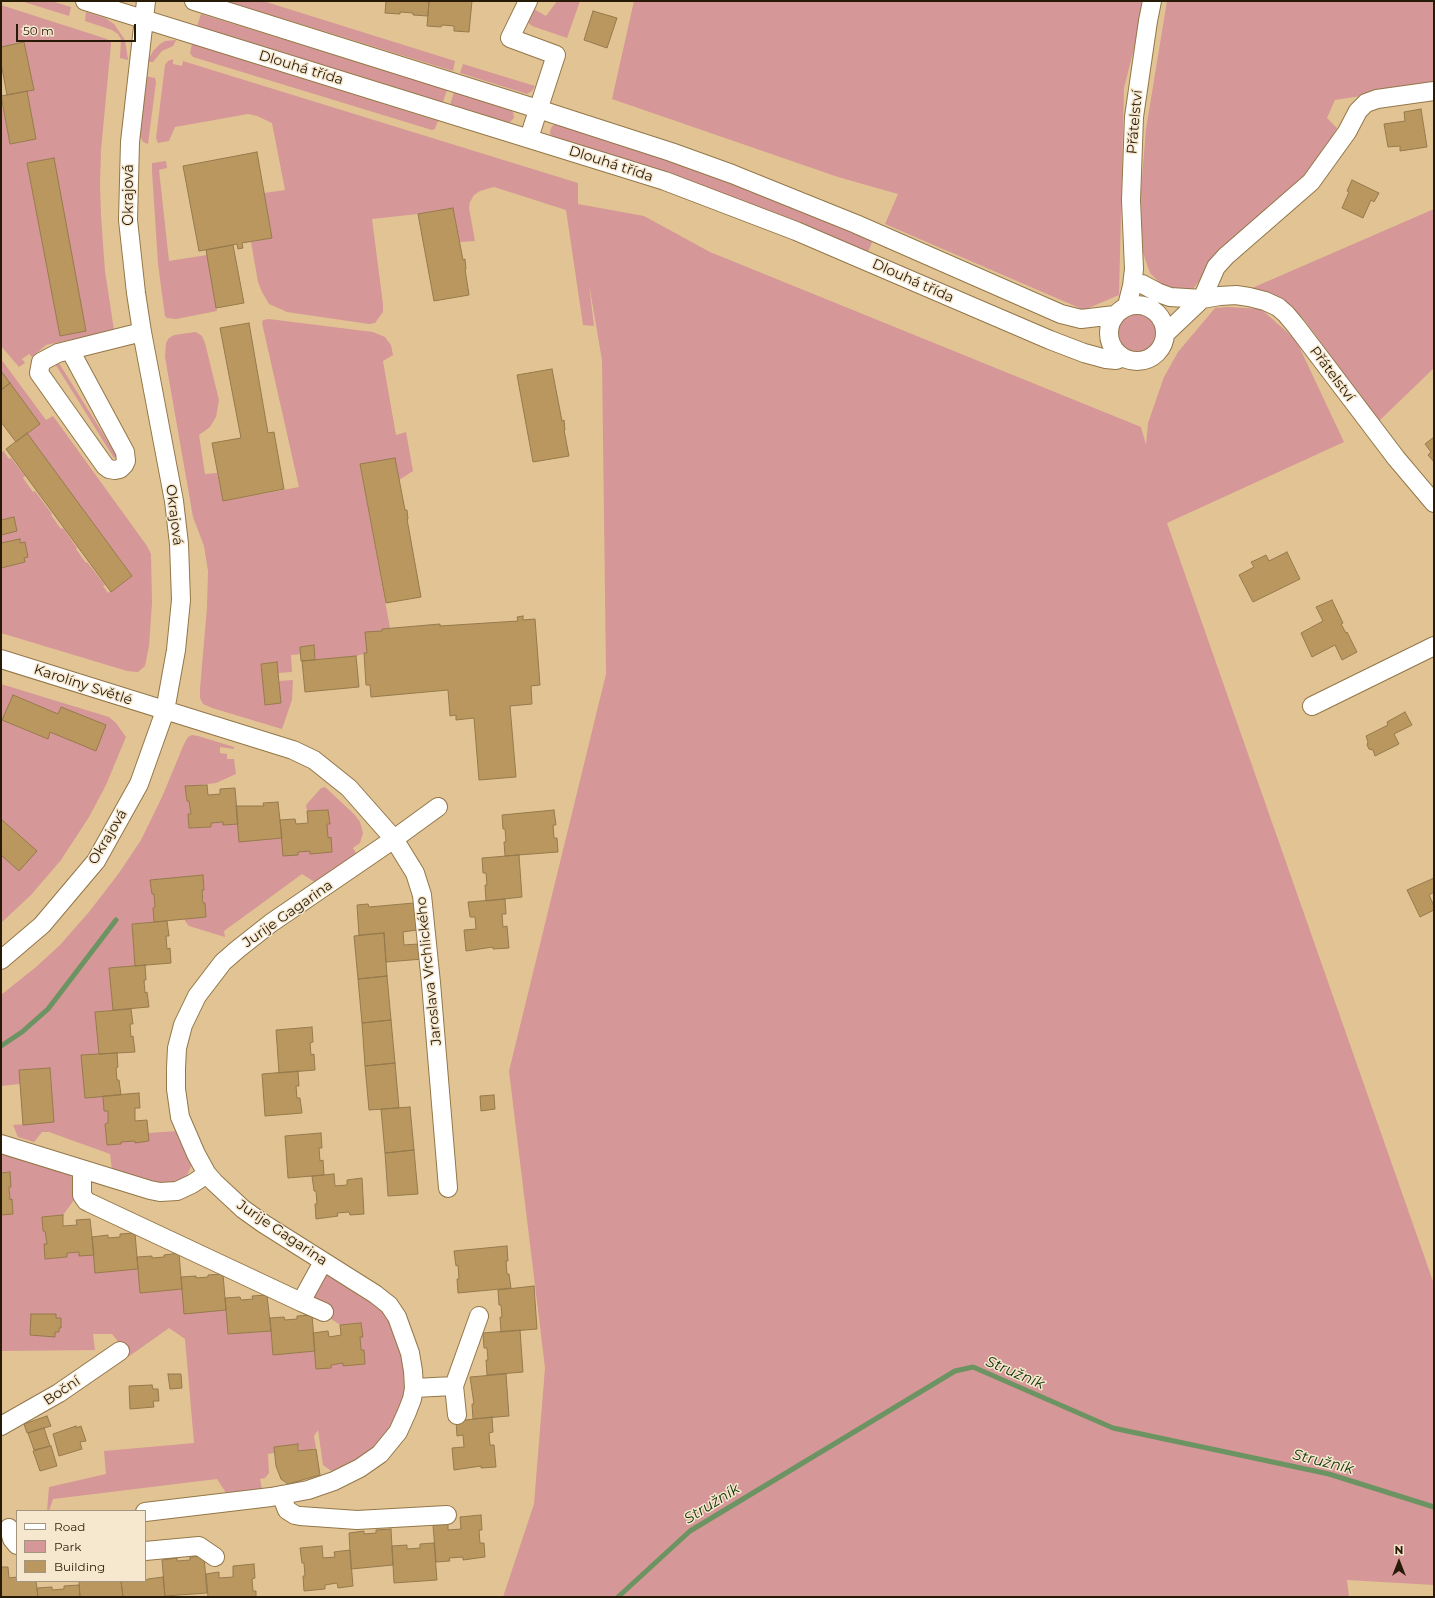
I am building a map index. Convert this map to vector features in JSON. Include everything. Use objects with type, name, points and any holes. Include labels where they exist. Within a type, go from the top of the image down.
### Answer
[{"type":"street","name":"Dlouhá třída","points":[[85,1],[665,181],[844,251],[1025,330],[1077,350],[1106,359],[1116,360],[1123,357]]},
{"type":"street","name":"Okrajová","points":[[1,960],[42,925],[96,861],[139,784],[165,711],[176,650],[181,600],[179,544],[174,501],[142,332],[128,220],[130,142],[146,1]]},
{"type":"street","name":"Dlouhá třída","points":[[194,1],[671,152],[780,193],[856,224],[1061,314],[1081,319],[1121,311]]},
{"type":"street","points":[[528,1],[510,38],[556,55],[529,138]]},
{"type":"street","name":"Přátelství","points":[[1150,308],[1138,277],[1131,200],[1134,117],[1152,1]]},
{"type":"street","points":[[1123,357],[1132,361],[1142,361],[1151,357],[1162,346],[1165,334],[1202,299],[1216,267],[1226,256],[1311,182],[1346,132],[1358,111],[1366,103],[1376,99],[1434,91]]},
{"type":"street","name":"Přátelství","points":[[1138,277],[1164,295],[1202,299],[1236,295],[1265,301],[1278,307],[1286,314],[1396,458],[1434,503]]},
{"type":"street","name":"Přátelství","points":[[1123,357],[1116,351],[1110,338],[1110,324],[1121,311],[1132,286],[1138,277]]},
{"type":"street","name":"Přátelství","points":[[1150,308],[1181,297]]},
{"type":"street","name":"Přátelství","points":[[1121,311],[1135,304],[1150,308],[1158,314],[1164,322],[1165,334]]},
{"type":"street","points":[[70,350],[125,452],[126,461],[120,469],[109,469],[104,466],[39,373],[41,362],[58,353],[70,350],[142,332]]},
{"type":"street","points":[[1312,706],[1434,646]]},
{"type":"street","name":"Karolíny Světlé","points":[[1,659],[165,711]]},
{"type":"street","name":"Jaroslava Vrchlického","points":[[165,711],[271,742],[314,760],[349,788],[394,839],[415,874],[422,895],[432,991],[448,1188]]},
{"type":"street","name":"Jurije Gagarina","points":[[146,1512],[281,1495],[308,1490],[334,1481],[371,1461],[387,1446],[398,1432],[412,1398],[414,1388],[410,1353],[402,1328],[393,1312],[375,1294],[323,1262],[243,1209],[207,1174],[186,1134],[180,1117],[176,1089],[177,1048],[183,1025],[197,996],[223,962],[254,936],[438,808]]},
{"type":"street","points":[[1,1144],[150,1190],[164,1192],[177,1191],[192,1184],[207,1174]]},
{"type":"street","points":[[82,1169],[82,1195],[90,1204],[324,1312]]},
{"type":"street","points":[[301,1302],[323,1262]]},
{"type":"street","points":[[457,1415],[454,1386],[478,1316]]},
{"type":"street","name":"Boční","points":[[1,1426],[59,1394],[120,1351]]},
{"type":"street","points":[[414,1388],[454,1386]]},
{"type":"street","points":[[281,1495],[287,1510],[300,1516],[357,1520],[447,1515]]},
{"type":"street","points":[[9,1528],[12,1538],[16,1544]]},
{"type":"street","points":[[146,1551],[199,1546],[215,1557]]},
{"type":"green space","points":[[21,1],[51,1],[71,7],[69,16]]},
{"type":"green space","points":[[226,1],[263,1],[455,61],[453,71]]},
{"type":"green space","points":[[557,1],[580,1],[567,38],[532,26],[527,22],[534,9],[546,16]]},
{"type":"green space","points":[[634,1],[1146,1],[1124,88],[1119,295],[1084,310],[885,224],[898,194],[838,177],[612,99]]},
{"type":"green space","points":[[1167,1],[1434,1],[1434,85],[1335,100],[1327,118],[1337,128],[1306,179],[1205,273],[1193,289],[1183,291],[1162,285],[1150,273],[1142,250],[1141,190],[1146,129]]},
{"type":"green space","points":[[1,5],[107,39],[111,42],[101,150],[100,184],[105,271],[114,330],[46,345],[32,357],[29,354],[22,359],[25,363],[19,367],[1,346],[1,100],[10,144],[36,139],[27,91],[34,90],[24,42],[1,47]],"holes":[[[53,158],[86,331],[60,336],[27,163]]]},
{"type":"green space","points":[[86,12],[105,18],[114,24],[125,40],[128,60],[120,58],[121,39],[118,34],[112,30],[85,21]]},
{"type":"green space","points":[[201,14],[447,90],[443,102],[197,26]]},
{"type":"green space","points":[[176,40],[173,46],[162,51],[153,62],[147,62],[153,51],[160,44],[165,41]]},
{"type":"green space","points":[[192,44],[438,121],[435,129],[432,130],[193,57],[190,53]]},
{"type":"green space","points":[[173,59],[173,64],[182,66],[183,61],[578,183],[578,204],[644,216],[710,252],[1141,427],[1146,445],[1148,423],[1164,377],[1178,352],[1215,308],[1228,307],[1261,309],[1296,340],[1344,442],[1167,523],[1434,1284],[1434,1585],[1347,1580],[1349,1597],[503,1597],[534,1504],[545,1368],[509,1071],[606,674],[602,360],[589,284],[594,326],[583,325],[566,210],[494,187],[480,191],[474,195],[470,202],[469,208],[475,241],[460,242],[453,208],[418,214],[372,219],[383,304],[383,312],[375,323],[369,324],[287,312],[269,304],[258,282],[251,242],[272,238],[264,193],[285,190],[272,123],[257,116],[248,114],[175,127],[169,141],[158,143],[156,138],[165,65],[168,61]]},
{"type":"green space","points":[[463,64],[535,86],[532,91],[527,94],[460,73]]},
{"type":"green space","points":[[145,76],[155,78],[156,82],[148,144],[143,142],[139,134]]},
{"type":"green space","points":[[454,92],[510,109],[513,112],[514,118],[510,122],[505,122],[450,105]]},
{"type":"green space","points":[[557,124],[663,158],[719,178],[873,240],[868,252],[659,171],[554,137],[550,134],[550,131],[552,126]]},
{"type":"green space","points":[[166,161],[167,168],[159,170],[169,261],[207,255],[217,311],[176,319],[167,318],[165,316],[158,264],[152,163]]},
{"type":"green space","points":[[1434,209],[1434,368],[1379,421],[1303,318],[1287,305],[1252,288]]},
{"type":"green space","points":[[1133,314],[1141,314],[1151,319],[1155,326],[1155,340],[1151,347],[1141,352],[1133,352],[1123,347],[1121,344],[1118,337],[1118,329],[1123,319],[1126,317]]},
{"type":"green space","points":[[269,319],[373,332],[385,337],[391,345],[393,355],[383,361],[396,435],[406,432],[413,471],[399,480],[395,458],[360,465],[390,628],[382,629],[367,653],[356,656],[315,660],[314,645],[300,647],[301,654],[291,655],[292,672],[278,673],[277,662],[261,664],[265,705],[281,703],[279,681],[293,680],[292,700],[282,729],[212,708],[203,704],[200,698],[207,607],[208,571],[204,546],[193,517],[165,357],[166,343],[169,338],[174,335],[196,332],[202,336],[219,400],[216,417],[210,427],[199,435],[205,474],[217,473],[223,501],[299,487],[262,323],[263,320]]},
{"type":"green space","points":[[1,359],[46,420],[53,416],[147,546],[151,554],[152,603],[149,646],[145,666],[138,672],[127,671],[1,633],[1,453],[5,450],[4,452],[9,459],[11,458],[25,476],[23,478],[33,492],[35,491],[61,529],[63,528],[86,563],[87,562],[105,585],[103,586],[108,593],[132,576],[27,434],[39,425],[1,372]]},
{"type":"green space","points":[[57,360],[117,456],[114,458],[54,362]]},
{"type":"green space","points":[[1,684],[109,717],[116,723],[126,737],[106,785],[89,817],[61,860],[31,895],[1,923]]},
{"type":"green space","points":[[192,735],[234,747],[234,749],[220,747],[220,753],[227,754],[227,759],[234,759],[236,774],[216,783],[185,787],[191,814],[188,814],[189,828],[211,827],[211,823],[223,822],[223,825],[238,824],[240,841],[282,838],[298,855],[298,852],[328,838],[327,824],[330,824],[328,810],[307,811],[306,805],[321,788],[325,787],[354,814],[360,822],[363,833],[360,843],[353,848],[357,855],[316,883],[302,874],[224,931],[225,937],[189,926],[185,921],[185,919],[206,917],[202,890],[204,890],[203,875],[150,880],[152,894],[154,894],[154,922],[132,924],[135,966],[109,968],[113,1010],[95,1012],[99,1054],[82,1055],[103,1096],[104,1111],[108,1111],[108,1123],[105,1124],[107,1145],[121,1144],[121,1142],[135,1141],[135,1143],[149,1141],[148,1133],[177,1131],[191,1166],[186,1178],[166,1187],[112,1170],[110,1154],[49,1132],[42,1132],[34,1142],[18,1137],[13,1125],[54,1122],[50,1068],[19,1070],[20,1084],[1,1086],[1,995],[36,967],[60,945],[89,912],[119,873],[141,840],[162,797],[184,744],[188,737]]},
{"type":"green space","points":[[1,1148],[71,1171],[74,1200],[63,1215],[42,1217],[43,1231],[45,1231],[47,1244],[44,1245],[46,1259],[67,1257],[67,1253],[79,1252],[79,1256],[94,1255],[96,1273],[138,1269],[140,1293],[182,1289],[226,1310],[229,1334],[271,1331],[273,1355],[315,1351],[331,1368],[331,1365],[343,1363],[344,1366],[365,1364],[364,1350],[361,1350],[360,1337],[363,1337],[361,1323],[340,1325],[327,1316],[313,1297],[320,1276],[330,1272],[383,1308],[390,1320],[404,1356],[406,1395],[389,1430],[378,1445],[359,1462],[334,1473],[323,1465],[318,1430],[314,1436],[316,1448],[299,1451],[298,1444],[274,1447],[274,1453],[268,1454],[269,1473],[265,1478],[260,1479],[262,1489],[226,1493],[217,1479],[53,1499],[49,1510],[47,1510],[49,1487],[106,1474],[104,1451],[194,1443],[185,1339],[169,1328],[114,1367],[112,1362],[120,1344],[112,1334],[93,1334],[95,1350],[1,1351],[1,1215],[13,1214],[12,1200],[10,1200],[10,1172],[1,1173]]},
{"type":"building","points":[[386,1],[429,1],[428,16],[400,12],[400,14],[385,13]]},
{"type":"building","points":[[429,1],[472,1],[469,32],[454,31],[454,26],[427,26]]},
{"type":"building","points":[[593,11],[617,18],[607,48],[584,40]]},
{"type":"building","points":[[24,42],[34,90],[7,95],[1,63],[1,47]]},
{"type":"building","points":[[27,91],[36,139],[10,144],[1,96]]},
{"type":"building","points":[[1421,109],[1427,147],[1400,151],[1400,146],[1388,147],[1384,124],[1405,121],[1404,112]]},
{"type":"building","points":[[257,152],[272,238],[242,243],[243,248],[238,249],[237,244],[199,251],[183,166]]},
{"type":"building","points":[[54,158],[86,331],[60,336],[27,163]]},
{"type":"building","points":[[1352,180],[1379,193],[1374,202],[1371,200],[1363,218],[1342,208],[1349,192],[1347,191]]},
{"type":"building","points":[[453,208],[463,260],[465,259],[469,295],[434,301],[418,214]]},
{"type":"building","points":[[233,245],[244,303],[216,308],[206,250]]},
{"type":"building","points":[[249,323],[268,433],[274,432],[284,489],[223,501],[212,443],[241,438],[220,328]]},
{"type":"building","points":[[552,369],[562,421],[564,420],[564,430],[569,456],[533,462],[517,375]]},
{"type":"building","points":[[1,371],[10,383],[1,390]]},
{"type":"building","points":[[10,383],[40,424],[16,442],[1,422],[1,390]]},
{"type":"building","points":[[27,433],[132,576],[111,592],[6,449]]},
{"type":"building","points":[[1434,437],[1434,462],[1428,455],[1431,452],[1425,444]]},
{"type":"building","points":[[395,458],[405,510],[407,510],[407,519],[421,597],[386,603],[360,464]]},
{"type":"building","points":[[14,517],[17,531],[1,535],[1,520]]},
{"type":"building","points":[[20,539],[20,543],[25,542],[28,557],[24,558],[25,562],[1,568],[1,543]]},
{"type":"building","points":[[1287,552],[1300,579],[1253,602],[1239,575],[1254,567],[1251,562],[1266,555],[1269,561]]},
{"type":"building","points":[[1332,600],[1343,623],[1341,624],[1346,633],[1347,632],[1357,652],[1342,660],[1335,645],[1312,657],[1301,633],[1323,621],[1316,607]]},
{"type":"building","points":[[523,616],[523,620],[535,619],[540,685],[531,686],[532,704],[510,706],[516,777],[479,780],[474,718],[456,720],[456,715],[450,716],[448,690],[371,697],[370,685],[366,685],[364,653],[367,653],[365,632],[440,624],[440,626],[518,621],[517,617]]},
{"type":"building","points":[[314,645],[315,660],[301,661],[300,647]]},
{"type":"building","points":[[356,656],[359,687],[305,692],[302,661]]},
{"type":"building","points":[[277,662],[281,703],[265,705],[261,664]]},
{"type":"building","points":[[13,695],[58,714],[61,707],[106,725],[96,751],[50,732],[48,739],[2,720]]},
{"type":"building","points":[[1405,712],[1412,725],[1394,734],[1399,744],[1375,756],[1373,750],[1369,749],[1367,745],[1368,742],[1366,736],[1388,725],[1387,722]]},
{"type":"building","points":[[207,785],[208,795],[220,794],[220,789],[235,788],[238,824],[223,825],[223,822],[211,823],[211,827],[189,828],[188,814],[191,814],[185,786]]},
{"type":"building","points":[[278,802],[282,838],[239,842],[236,806],[264,806],[263,803]]},
{"type":"building","points":[[328,810],[330,824],[327,824],[328,838],[331,837],[332,852],[310,854],[310,851],[298,852],[298,855],[283,856],[280,820],[295,819],[296,824],[308,823],[307,811]]},
{"type":"building","points":[[554,810],[556,825],[553,825],[554,838],[557,838],[558,852],[505,856],[504,842],[506,842],[502,815]]},
{"type":"building","points":[[1,819],[37,851],[19,871],[1,855]]},
{"type":"building","points":[[519,855],[522,897],[486,901],[486,873],[483,873],[482,858]]},
{"type":"building","points":[[203,875],[204,890],[202,890],[206,917],[154,922],[154,894],[152,894],[150,880]]},
{"type":"building","points":[[1434,878],[1434,892],[1429,895],[1434,906],[1434,910],[1420,917],[1407,890]]},
{"type":"building","points":[[505,899],[506,914],[502,914],[503,927],[507,926],[509,948],[493,949],[493,947],[466,951],[464,930],[476,929],[475,917],[470,917],[468,902]]},
{"type":"building","points":[[414,903],[417,930],[403,932],[404,945],[418,944],[418,947],[422,947],[423,959],[386,962],[384,933],[359,935],[357,905],[368,904],[369,907]]},
{"type":"building","points":[[167,921],[169,936],[166,936],[167,949],[170,948],[171,963],[135,966],[132,924]]},
{"type":"building","points":[[384,933],[387,976],[358,979],[354,936]]},
{"type":"building","points":[[145,965],[145,993],[147,992],[149,1007],[113,1010],[109,968]]},
{"type":"building","points":[[387,976],[391,1020],[362,1023],[358,979]]},
{"type":"building","points":[[131,1009],[133,1024],[130,1024],[131,1037],[133,1036],[135,1052],[99,1054],[95,1012]]},
{"type":"building","points":[[391,1020],[395,1063],[365,1066],[362,1023]]},
{"type":"building","points":[[312,1027],[313,1042],[310,1043],[311,1055],[314,1054],[315,1070],[279,1073],[276,1030]]},
{"type":"building","points":[[117,1053],[117,1080],[119,1080],[121,1095],[85,1098],[81,1055]]},
{"type":"building","points":[[395,1063],[399,1108],[369,1110],[365,1066]]},
{"type":"building","points":[[50,1068],[54,1122],[23,1125],[19,1070]]},
{"type":"building","points":[[298,1071],[299,1086],[296,1086],[297,1098],[300,1098],[302,1113],[265,1116],[262,1074]]},
{"type":"building","points":[[139,1093],[140,1108],[135,1108],[135,1121],[147,1120],[149,1141],[135,1143],[135,1141],[121,1142],[121,1144],[107,1145],[105,1124],[108,1123],[108,1111],[104,1111],[103,1096]]},
{"type":"building","points":[[494,1095],[495,1109],[481,1111],[480,1096]]},
{"type":"building","points":[[410,1107],[414,1150],[385,1153],[381,1109]]},
{"type":"building","points":[[321,1133],[322,1148],[319,1148],[320,1161],[323,1160],[324,1175],[288,1178],[285,1136]]},
{"type":"building","points":[[414,1150],[418,1194],[388,1196],[385,1153]]},
{"type":"building","points":[[10,1172],[11,1187],[9,1187],[10,1200],[12,1199],[13,1214],[1,1215],[1,1173]]},
{"type":"building","points":[[334,1174],[335,1186],[347,1185],[347,1180],[362,1178],[364,1214],[350,1215],[349,1212],[337,1213],[338,1216],[316,1219],[316,1191],[314,1191],[312,1176]]},
{"type":"building","points":[[63,1215],[63,1226],[77,1225],[76,1220],[90,1219],[94,1255],[79,1256],[79,1252],[67,1253],[67,1257],[45,1259],[44,1244],[47,1244],[45,1231],[43,1231],[42,1217]]},
{"type":"building","points":[[135,1233],[138,1269],[95,1273],[92,1237],[108,1235],[108,1238],[120,1237],[120,1234]]},
{"type":"building","points":[[507,1246],[507,1274],[509,1274],[511,1288],[458,1293],[458,1265],[456,1266],[454,1251]]},
{"type":"building","points":[[179,1253],[182,1289],[140,1293],[137,1257],[164,1257],[164,1255]]},
{"type":"building","points":[[223,1274],[226,1310],[184,1314],[181,1277],[196,1276],[196,1278],[208,1277],[208,1275]]},
{"type":"building","points":[[534,1286],[537,1329],[501,1332],[500,1317],[502,1317],[501,1305],[499,1305],[498,1290]]},
{"type":"building","points":[[267,1295],[271,1331],[228,1334],[225,1298],[240,1297],[241,1300],[253,1299],[252,1296]]},
{"type":"building","points":[[31,1314],[56,1314],[56,1318],[61,1318],[61,1328],[59,1328],[59,1332],[55,1332],[55,1337],[30,1335]]},
{"type":"building","points":[[312,1315],[315,1351],[273,1355],[270,1318],[284,1317],[285,1320],[297,1319],[297,1316]]},
{"type":"building","points":[[361,1323],[363,1337],[360,1337],[361,1350],[364,1350],[365,1364],[343,1366],[343,1363],[331,1365],[331,1368],[316,1369],[313,1333],[328,1331],[329,1337],[341,1335],[340,1325]]},
{"type":"building","points":[[520,1330],[523,1372],[487,1375],[487,1348],[484,1348],[483,1333]]},
{"type":"building","points":[[168,1374],[181,1374],[182,1388],[170,1389]]},
{"type":"building","points":[[506,1374],[509,1416],[473,1419],[472,1404],[474,1404],[470,1377]]},
{"type":"building","points":[[152,1385],[153,1389],[158,1389],[159,1401],[153,1401],[154,1407],[130,1409],[129,1386]]},
{"type":"building","points":[[47,1416],[51,1426],[27,1433],[24,1424]]},
{"type":"building","points":[[492,1417],[493,1432],[489,1433],[490,1445],[494,1445],[496,1467],[481,1468],[481,1466],[454,1470],[452,1448],[464,1447],[463,1435],[457,1436],[456,1421]]},
{"type":"building","points":[[76,1426],[76,1428],[81,1426],[86,1441],[80,1442],[82,1449],[59,1456],[53,1434]]},
{"type":"building","points":[[44,1428],[50,1446],[34,1450],[28,1433]]},
{"type":"building","points":[[298,1444],[298,1451],[316,1449],[320,1475],[288,1484],[281,1479],[276,1466],[274,1447]]},
{"type":"building","points":[[51,1446],[57,1466],[40,1471],[33,1451]]},
{"type":"building","points":[[481,1515],[482,1530],[479,1530],[480,1543],[484,1543],[485,1557],[463,1560],[463,1557],[449,1558],[450,1561],[436,1562],[433,1525],[448,1524],[448,1530],[461,1529],[460,1517]]},
{"type":"building","points":[[391,1529],[393,1565],[351,1569],[349,1533],[364,1531],[364,1534],[376,1533],[376,1530]]},
{"type":"building","points":[[434,1543],[437,1580],[394,1583],[392,1546],[407,1545],[407,1549],[420,1548],[420,1544]]},
{"type":"building","points":[[322,1546],[323,1558],[335,1557],[334,1552],[350,1550],[353,1586],[338,1588],[337,1583],[325,1585],[325,1589],[304,1591],[304,1563],[302,1563],[300,1548]]},
{"type":"building","points":[[204,1556],[207,1593],[165,1596],[162,1560],[177,1558],[177,1561],[190,1560],[190,1557]]},
{"type":"building","points":[[254,1564],[255,1578],[252,1579],[253,1591],[256,1591],[256,1597],[208,1597],[206,1574],[219,1572],[219,1578],[233,1577],[233,1566]]},
{"type":"building","points":[[1,1567],[8,1567],[9,1578],[16,1577],[16,1582],[36,1582],[38,1597],[1,1597]]},
{"type":"building","points":[[163,1577],[165,1597],[123,1597],[121,1582],[146,1582],[148,1579]]},
{"type":"building","points":[[79,1582],[121,1582],[123,1597],[80,1597]]},
{"type":"building","points":[[79,1585],[80,1597],[38,1597],[37,1588],[52,1587],[52,1590],[64,1589],[64,1586]]},
{"type":"waterway","points":[[1,1046],[22,1032],[48,1009],[116,920]]},
{"type":"waterway","name":"Stružník","points":[[618,1597],[690,1531],[955,1371],[973,1367],[1113,1428],[1329,1474],[1434,1507]]}]
